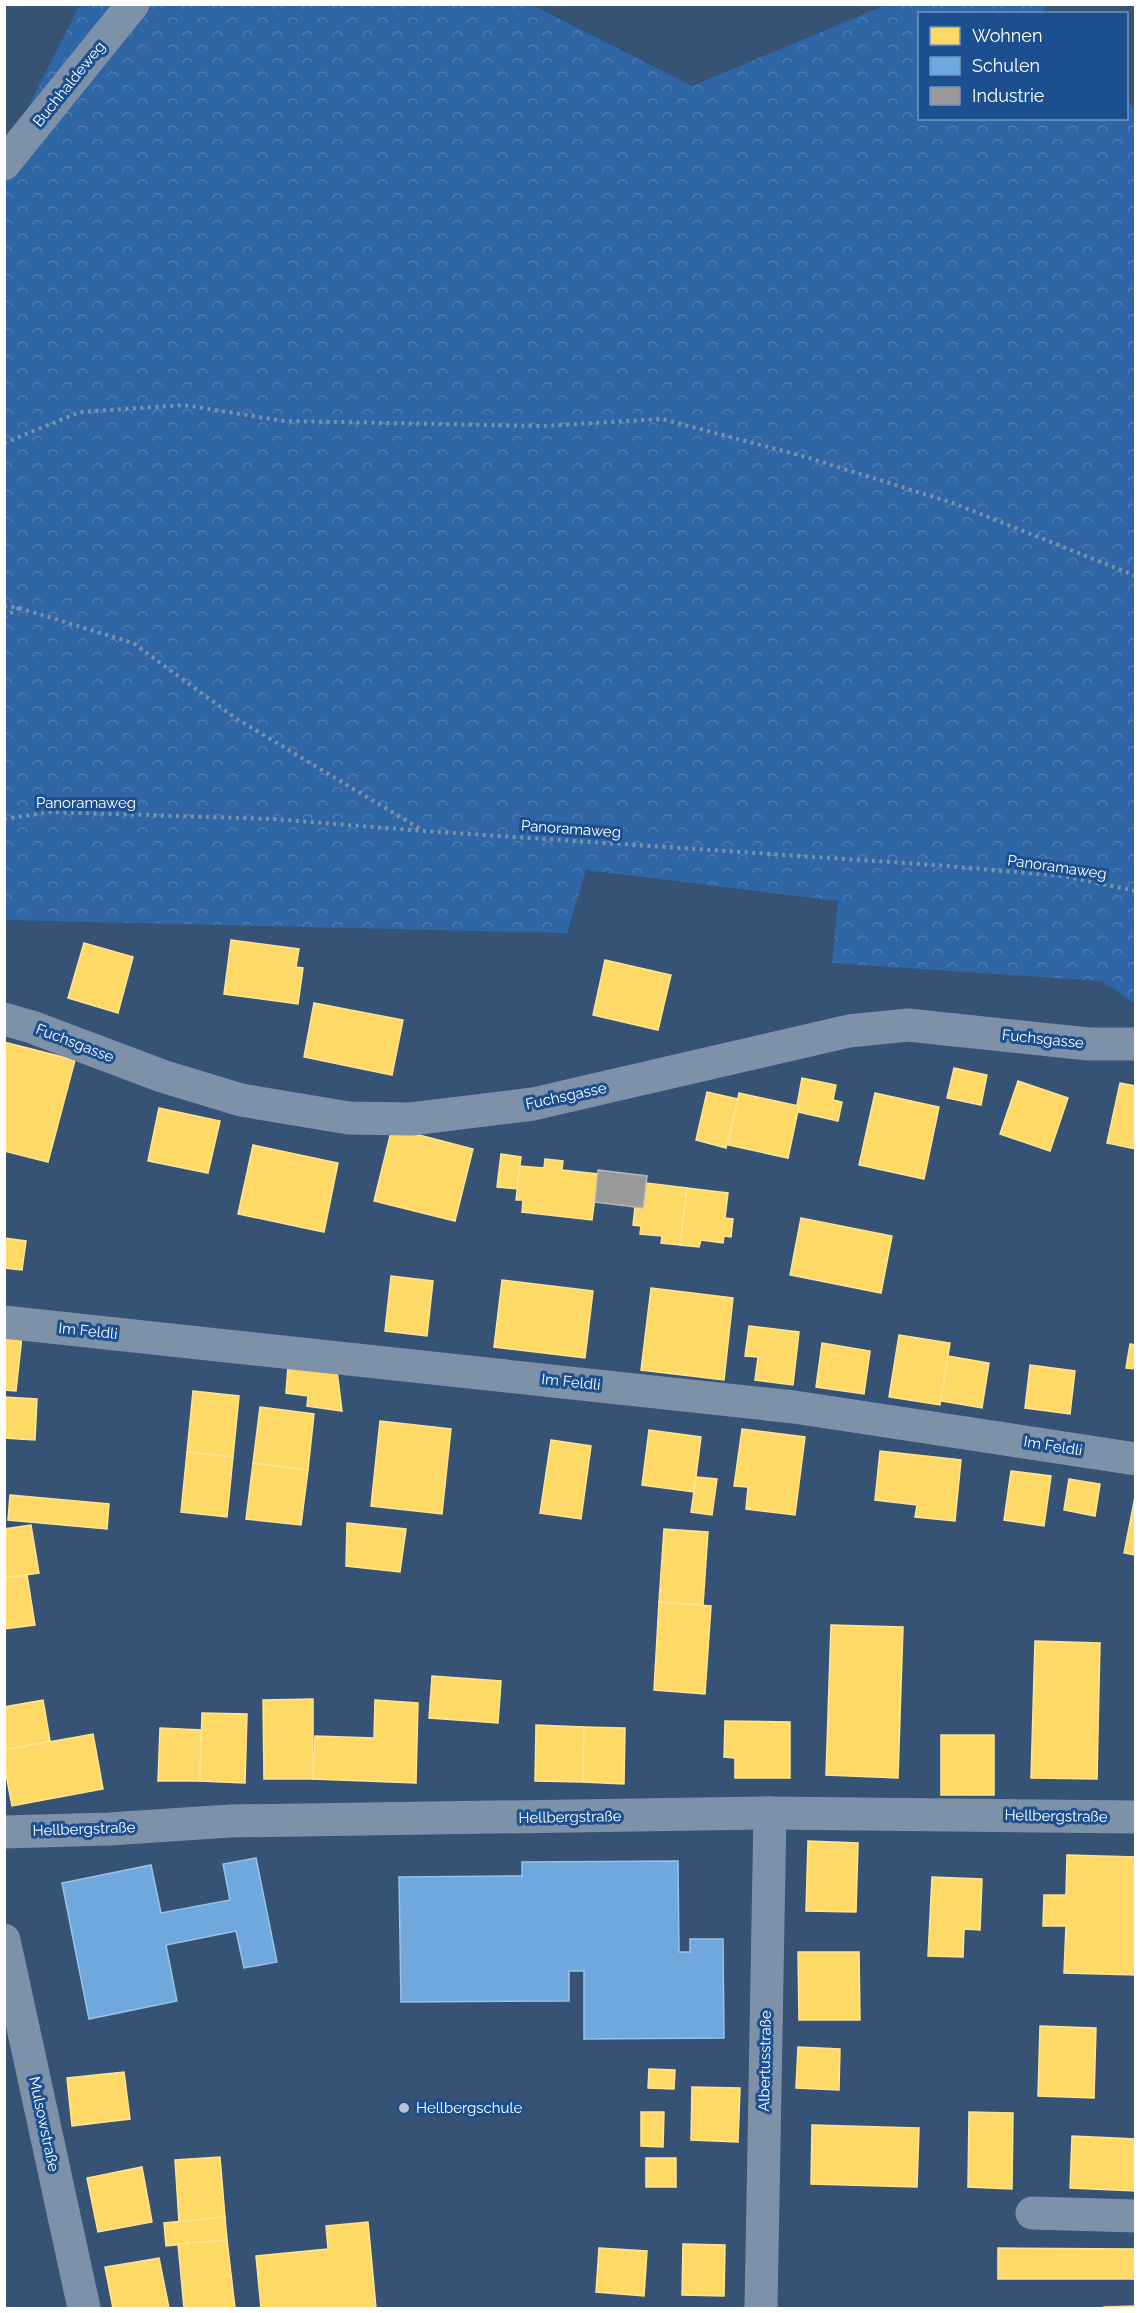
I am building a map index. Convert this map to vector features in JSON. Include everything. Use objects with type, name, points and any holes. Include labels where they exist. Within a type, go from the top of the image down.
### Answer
[{"type":"street","name":"Buchhaldeweg","points":[[4,164],[133,4]]},
{"type":"street","name":"Fuchsgasse","points":[[4,1019],[32,1027],[162,1076],[241,1100],[349,1118],[411,1119],[533,1104],[849,1031],[908,1025],[1088,1044],[1136,1044]]},
{"type":"street","name":"Im Feldli","points":[[4,1322],[794,1407],[1136,1459]]},
{"type":"street","name":"Hellbergstraße","points":[[4,1832],[109,1829],[230,1821],[770,1813],[1136,1816]]},
{"type":"street","name":"Albertusstraße","points":[[761,2308],[770,1813]]},
{"type":"street","name":"Mulsowstraße","points":[[4,1940],[84,2308]]},
{"type":"street","points":[[1032,2213],[1136,2216]]},
{"type":"path","points":[[4,443],[80,412],[184,405],[284,421],[542,426],[662,419],[806,457],[953,503],[1136,576]]},
{"type":"path","points":[[4,606],[19,608],[133,643],[237,719],[424,831]]},
{"type":"path","points":[[4,617],[19,608]]},
{"type":"path","name":"Panoramaweg","points":[[4,819],[50,812],[273,819],[946,866],[1063,876],[1136,891]]},
{"type":"green space","points":[[80,5],[532,5],[692,86],[886,5],[1047,5],[1044,12],[918,12],[918,120],[1128,120],[1128,102],[1135,109],[1135,1004],[1102,981],[832,963],[838,901],[586,870],[567,933],[5,920],[4,154]]},
{"type":"building: Wohnen","points":[[231,940],[299,949],[296,967],[303,968],[298,1004],[224,994]]},
{"type":"building: Wohnen","points":[[84,943],[133,957],[118,1013],[68,998]]},
{"type":"building: Wohnen","points":[[605,960],[671,975],[658,1030],[593,1015]]},
{"type":"building: Wohnen","points":[[314,1003],[403,1020],[392,1075],[304,1057]]},
{"type":"building: Wohnen","points":[[4,1042],[75,1060],[48,1162],[4,1151]]},
{"type":"building: Wohnen","points":[[954,1068],[987,1075],[981,1105],[947,1098]]},
{"type":"building: Wohnen","points":[[802,1078],[836,1085],[833,1100],[842,1102],[838,1121],[798,1112],[799,1106],[797,1105]]},
{"type":"building: Wohnen","points":[[1018,1081],[1068,1098],[1050,1151],[1000,1134]]},
{"type":"building: Wohnen","points":[[1120,1083],[1136,1086],[1136,1149],[1107,1143]]},
{"type":"building: Wohnen","points":[[707,1092],[738,1099],[726,1148],[696,1140]]},
{"type":"building: Wohnen","points":[[739,1093],[799,1106],[788,1158],[728,1145]]},
{"type":"building: Wohnen","points":[[875,1093],[939,1107],[924,1179],[859,1165]]},
{"type":"building: Wohnen","points":[[159,1108],[220,1121],[208,1173],[148,1161]]},
{"type":"building: Wohnen","points":[[392,1128],[473,1149],[455,1221],[374,1201]]},
{"type":"building: Wohnen","points":[[253,1145],[338,1163],[324,1232],[238,1214]]},
{"type":"building: Wohnen","points":[[501,1154],[521,1157],[517,1189],[497,1187]]},
{"type":"building: Wohnen","points":[[545,1159],[563,1161],[562,1170],[598,1174],[592,1220],[522,1212],[523,1200],[516,1200],[520,1166],[544,1168]]},
{"type":"building: Wohnen","points":[[646,1183],[687,1188],[680,1245],[661,1243],[662,1236],[640,1234],[641,1226],[633,1225],[635,1207],[643,1208]]},
{"type":"building: Wohnen","points":[[687,1188],[728,1193],[725,1218],[733,1219],[731,1237],[724,1236],[723,1243],[701,1240],[699,1247],[680,1245]]},
{"type":"building: Wohnen","points":[[801,1218],[892,1236],[881,1293],[790,1275]]},
{"type":"building: Wohnen","points":[[4,1238],[26,1241],[22,1270],[4,1268]]},
{"type":"building: Wohnen","points":[[391,1276],[433,1281],[427,1336],[385,1331]]},
{"type":"building: Wohnen","points":[[502,1280],[593,1291],[585,1358],[494,1347]]},
{"type":"building: Wohnen","points":[[651,1288],[733,1298],[724,1380],[641,1370]]},
{"type":"building: Wohnen","points":[[749,1326],[799,1332],[793,1385],[755,1380],[758,1357],[745,1356]]},
{"type":"building: Wohnen","points":[[4,1334],[22,1336],[16,1391],[4,1390]]},
{"type":"building: Wohnen","points":[[899,1335],[950,1343],[940,1405],[889,1397]]},
{"type":"building: Wohnen","points":[[822,1343],[870,1351],[864,1394],[816,1387]]},
{"type":"building: Wohnen","points":[[1130,1344],[1136,1345],[1136,1369],[1126,1368]]},
{"type":"building: Wohnen","points":[[948,1356],[989,1363],[982,1408],[941,1401]]},
{"type":"building: Wohnen","points":[[1030,1365],[1075,1371],[1070,1414],[1025,1408]]},
{"type":"building: Wohnen","points":[[288,1366],[337,1371],[342,1411],[307,1406],[308,1396],[286,1393]]},
{"type":"building: Wohnen","points":[[193,1391],[239,1396],[233,1457],[187,1452]]},
{"type":"building: Wohnen","points":[[4,1397],[37,1399],[35,1440],[4,1438]]},
{"type":"building: Wohnen","points":[[260,1407],[314,1414],[308,1470],[253,1463]]},
{"type":"building: Wohnen","points":[[380,1421],[451,1429],[442,1514],[371,1506]]},
{"type":"building: Wohnen","points":[[742,1429],[805,1437],[795,1515],[746,1509],[748,1487],[734,1486]]},
{"type":"building: Wohnen","points":[[649,1430],[701,1437],[694,1492],[642,1485]]},
{"type":"building: Wohnen","points":[[551,1440],[591,1446],[581,1519],[540,1513]]},
{"type":"building: Wohnen","points":[[880,1451],[961,1460],[955,1521],[915,1517],[917,1505],[875,1500]]},
{"type":"building: Wohnen","points":[[187,1452],[233,1457],[227,1517],[181,1512]]},
{"type":"building: Wohnen","points":[[253,1463],[308,1470],[301,1525],[246,1519]]},
{"type":"building: Wohnen","points":[[1011,1471],[1051,1476],[1044,1526],[1004,1520]]},
{"type":"building: Wohnen","points":[[696,1477],[717,1479],[712,1515],[691,1512]]},
{"type":"building: Wohnen","points":[[1069,1479],[1100,1484],[1095,1516],[1064,1510]]},
{"type":"building: Wohnen","points":[[1136,1492],[1136,1555],[1124,1553]]},
{"type":"building: Wohnen","points":[[10,1495],[109,1504],[107,1529],[8,1520]]},
{"type":"building: Wohnen","points":[[347,1523],[406,1529],[400,1572],[346,1566]]},
{"type":"building: Wohnen","points":[[31,1525],[39,1573],[4,1578],[4,1529]]},
{"type":"building: Wohnen","points":[[664,1529],[708,1532],[703,1605],[659,1602]]},
{"type":"building: Wohnen","points":[[27,1575],[35,1625],[4,1629],[4,1578]]},
{"type":"building: Wohnen","points":[[659,1602],[711,1606],[705,1694],[654,1690]]},
{"type":"building: Wohnen","points":[[831,1625],[903,1627],[898,1778],[826,1775]]},
{"type":"building: Wohnen","points":[[1035,1641],[1100,1643],[1097,1779],[1031,1778]]},
{"type":"building: Wohnen","points":[[432,1676],[501,1681],[498,1723],[429,1718]]},
{"type":"building: Wohnen","points":[[313,1699],[313,1779],[264,1779],[263,1700]]},
{"type":"building: Wohnen","points":[[43,1700],[50,1741],[4,1750],[4,1707]]},
{"type":"building: Wohnen","points":[[375,1700],[418,1703],[416,1783],[313,1779],[315,1736],[374,1738]]},
{"type":"building: Wohnen","points":[[202,1713],[247,1714],[245,1783],[200,1781]]},
{"type":"building: Wohnen","points":[[725,1721],[790,1722],[790,1778],[735,1778],[735,1758],[724,1757]]},
{"type":"building: Wohnen","points":[[536,1725],[584,1727],[583,1782],[535,1781]]},
{"type":"building: Wohnen","points":[[584,1727],[625,1728],[624,1784],[583,1782]]},
{"type":"building: Wohnen","points":[[160,1728],[201,1730],[200,1781],[158,1781]]},
{"type":"building: Wohnen","points":[[93,1734],[103,1789],[12,1806],[4,1764],[4,1750]]},
{"type":"building: Wohnen","points":[[941,1735],[994,1735],[994,1795],[941,1795]]},
{"type":"building: Wohnen","points":[[808,1841],[858,1843],[856,1912],[806,1911]]},
{"type":"building: Wohnen","points":[[1067,1855],[1136,1857],[1136,1975],[1064,1973],[1066,1926],[1043,1926],[1044,1895],[1066,1895]]},
{"type":"building: Wohnen","points":[[932,1877],[982,1879],[980,1930],[964,1929],[963,1957],[928,1956]]},
{"type":"building: Wohnen","points":[[798,1952],[859,1952],[860,2020],[799,2020]]},
{"type":"building: Wohnen","points":[[1040,2026],[1096,2028],[1094,2098],[1038,2096]]},
{"type":"building: Wohnen","points":[[798,2047],[840,2049],[839,2090],[796,2088]]},
{"type":"building: Wohnen","points":[[649,2069],[675,2070],[674,2089],[648,2088]]},
{"type":"building: Wohnen","points":[[124,2072],[130,2119],[72,2126],[67,2078]]},
{"type":"building: Wohnen","points":[[692,2087],[740,2088],[738,2142],[691,2140]]},
{"type":"building: Wohnen","points":[[641,2112],[664,2112],[663,2147],[641,2146]]},
{"type":"building: Wohnen","points":[[969,2112],[1013,2113],[1012,2189],[968,2187]]},
{"type":"building: Wohnen","points":[[812,2125],[919,2128],[917,2187],[811,2184]]},
{"type":"building: Wohnen","points":[[1072,2136],[1136,2139],[1136,2191],[1070,2188]]},
{"type":"building: Wohnen","points":[[220,2157],[225,2217],[179,2222],[175,2160]]},
{"type":"building: Wohnen","points":[[646,2158],[676,2158],[676,2187],[646,2187]]},
{"type":"building: Wohnen","points":[[142,2167],[152,2222],[98,2232],[87,2178]]},
{"type":"building: Wohnen","points":[[225,2217],[227,2240],[166,2246],[164,2223]]},
{"type":"building: Wohnen","points":[[368,2222],[376,2308],[261,2308],[256,2256],[328,2249],[326,2226]]},
{"type":"building: Wohnen","points":[[227,2240],[235,2308],[184,2308],[178,2244]]},
{"type":"building: Wohnen","points":[[683,2244],[725,2245],[724,2296],[682,2295]]},
{"type":"building: Wohnen","points":[[599,2248],[647,2251],[644,2296],[596,2292]]},
{"type":"building: Wohnen","points":[[998,2248],[1136,2249],[1136,2279],[998,2279]]},
{"type":"building: Wohnen","points":[[159,2258],[169,2308],[113,2308],[105,2267]]},
{"type":"building: Wohnen","points":[[1136,2306],[1136,2308],[1104,2308],[1104,2307]]},
{"type":"building: Schulen","points":[[256,1858],[277,1962],[244,1968],[236,1931],[166,1945],[177,2001],[89,2019],[62,1883],[151,1865],[161,1913],[230,1900],[223,1864]]},
{"type":"building: Schulen","points":[[678,1861],[679,1952],[690,1952],[690,1939],[723,1939],[724,2038],[584,2039],[584,1971],[569,1971],[569,2001],[401,2002],[399,1877],[522,1876],[522,1862]]},
{"type":"building: Industrie","points":[[598,1170],[647,1176],[643,1208],[595,1202]]},
{"type":"place","name":"Hellbergschule","points":[[404,2108]]}]
